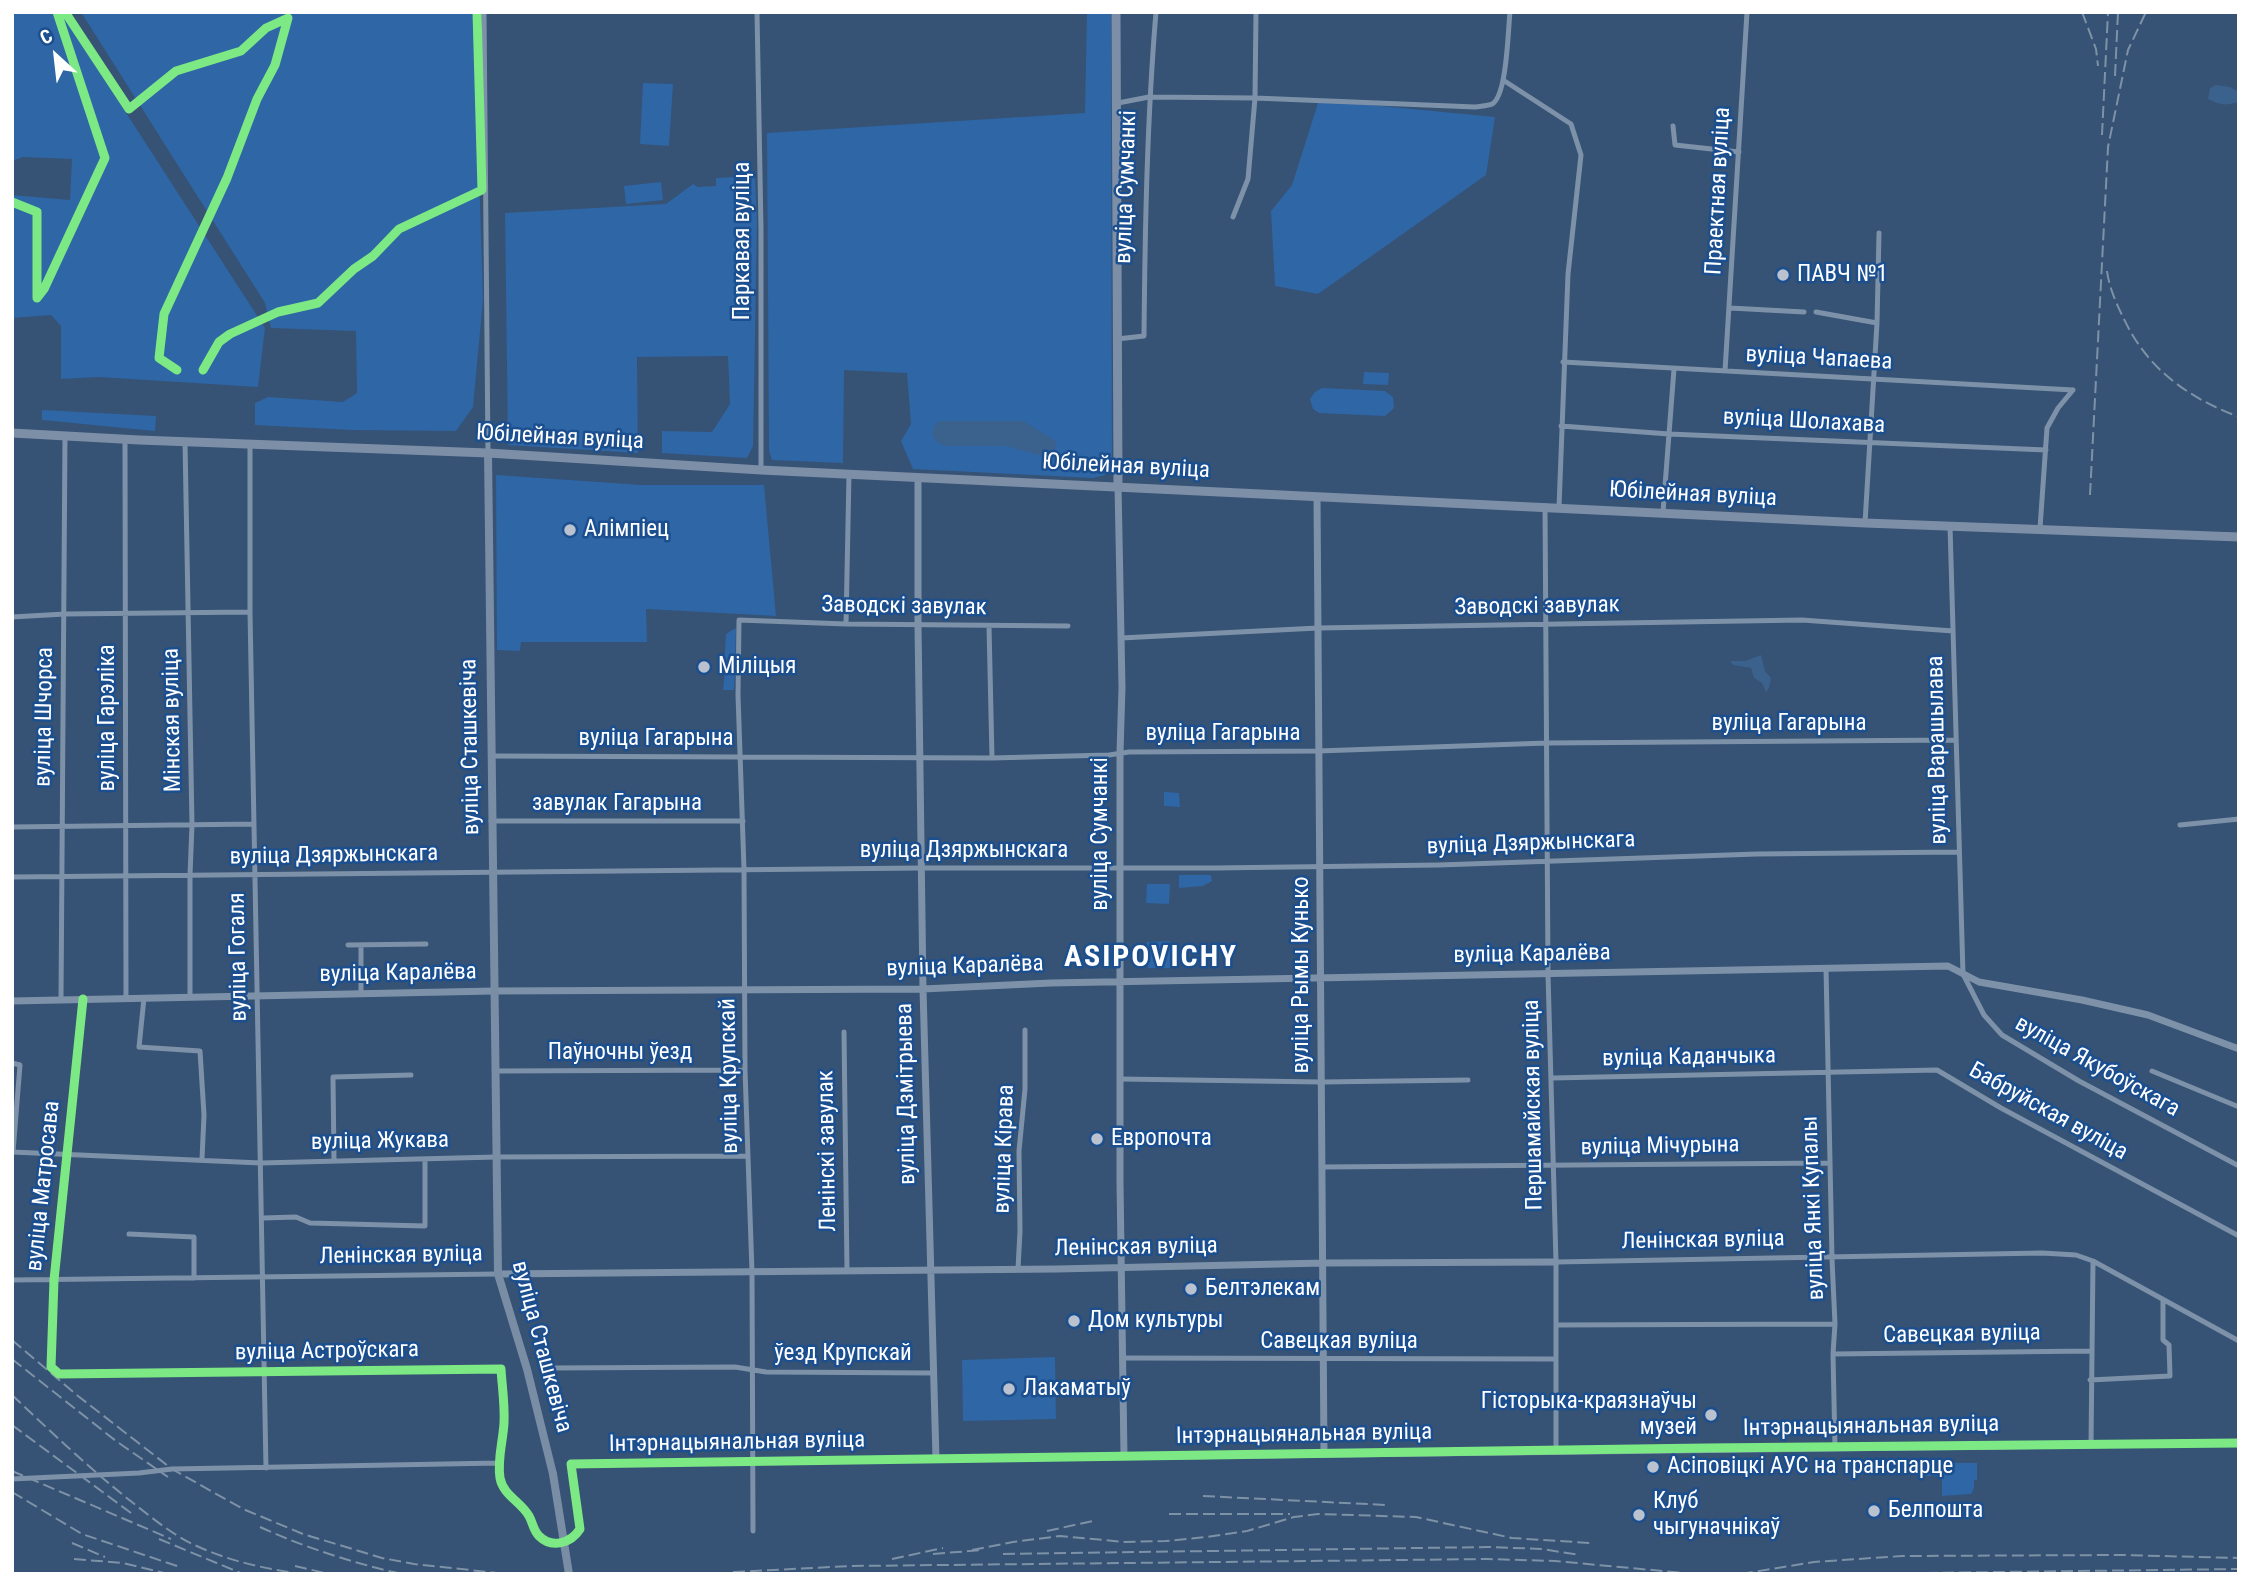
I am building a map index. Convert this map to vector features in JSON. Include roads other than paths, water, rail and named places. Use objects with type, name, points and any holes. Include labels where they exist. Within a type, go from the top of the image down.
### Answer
[{"type":"main road","name":"вуліца Сумчанкі","points":[[1116,12],[1118,486]]},
{"type":"main road","name":"Юбілейная вуліца","points":[[12,433],[488,453],[761,470],[1865,523],[2239,537]]},
{"type":"main road","name":"вуліца Сташкевіча","points":[[488,453],[498,1274],[537,1404],[553,1474],[569,1574]]},
{"type":"street","name":"вуліца Сташкевіча","points":[[484,12],[488,453]]},
{"type":"street","name":"Паркавая вуліца","points":[[757,12],[761,229],[761,470]]},
{"type":"street","name":"вуліца Сумчанкі","points":[[1117,339],[1144,337],[1145,198],[1156,12]]},
{"type":"street","points":[[1233,217],[1248,179],[1255,98],[1256,12]]},
{"type":"street","points":[[1118,103],[1149,97],[1255,98],[1475,107],[1491,105],[1498,99],[1503,80],[1510,12]]},
{"type":"street","name":"Праектная вуліца","points":[[1725,371],[1747,12]]},
{"type":"street","points":[[1503,80],[1571,124],[1581,155],[1568,274],[1559,507]]},
{"type":"street","points":[[1673,126],[1675,145],[1739,152]]},
{"type":"street","points":[[1865,523],[1877,323],[1879,233]]},
{"type":"street","points":[[1730,308],[1804,312]]},
{"type":"street","points":[[1816,312],[1877,323]]},
{"type":"street","name":"вуліца Чапаева","points":[[1563,362],[2073,390],[2058,408],[2047,429],[2046,450]]},
{"type":"street","points":[[1662,512],[1674,369]]},
{"type":"street","name":"вуліца Шолахава","points":[[1561,426],[1669,434],[2046,450]]},
{"type":"street","name":"вуліца Шчорса","points":[[61,1000],[65,435]]},
{"type":"street","name":"вуліца Гарэліка","points":[[125,439],[126,998]]},
{"type":"street","name":"Мінская вуліца","points":[[185,442],[192,825],[190,997]]},
{"type":"street","name":"вуліца Гогаля","points":[[250,445],[250,612],[267,1468]]},
{"type":"street","points":[[2040,528],[2046,450]]},
{"type":"street","points":[[846,624],[849,474]]},
{"type":"street","name":"вуліца Дзмітрыева","points":[[918,477],[923,989],[936,1459]]},
{"type":"street","name":"вуліца Сумчанкі","points":[[1118,486],[1124,1456]]},
{"type":"street","name":"вуліца Рымы Кунько","points":[[1317,497],[1324,1454]]},
{"type":"street","name":"Першамайская вуліца","points":[[1545,506],[1548,974],[1556,1262],[1556,1451]]},
{"type":"street","name":"вуліца Варашылава","points":[[1950,525],[1963,974]]},
{"type":"street","points":[[12,617],[189,611],[250,612]]},
{"type":"street","name":"Заводскі завулак","points":[[739,620],[1068,626]]},
{"type":"street","name":"вуліца Крупскай","points":[[739,620],[745,1070],[752,1272],[753,1531]]},
{"type":"street","name":"Заводскі завулак","points":[[1121,638],[1318,628],[1802,620],[1953,631]]},
{"type":"street","points":[[989,626],[992,758]]},
{"type":"street","name":"вуліца Гагарына","points":[[491,756],[992,758],[1547,743],[1955,740]]},
{"type":"street","points":[[2180,825],[2239,819]]},
{"type":"street","name":"завулак Гагарына","points":[[491,821],[743,821]]},
{"type":"street","points":[[12,827],[254,824]]},
{"type":"street","name":"вуліца Дзяржынскага","points":[[12,877],[1439,865],[1757,854],[1958,852]]},
{"type":"street","points":[[348,945],[426,944]]},
{"type":"street","points":[[361,945],[361,994]]},
{"type":"street","name":"вуліца Каралёва","points":[[12,1001],[493,991],[923,989],[1948,966],[1979,982],[2148,1015],[2239,1049]]},
{"type":"street","name":"вуліца Янкі Купалы","points":[[1826,968],[1835,1324],[1835,1447]]},
{"type":"street","name":"вуліца Якубоўскага","points":[[1963,974],[1984,1015],[2002,1035],[2079,1080],[2239,1166]]},
{"type":"street","points":[[144,998],[139,1047],[200,1051],[204,1115],[202,1159]]},
{"type":"street","name":"вуліца Матросава","points":[[59,1374],[51,1367],[54,1280],[83,999]]},
{"type":"street","name":"вуліца Кірава","points":[[1018,1269],[1019,1151],[1026,1089],[1025,1030]]},
{"type":"street","name":"Ленінскі завулак","points":[[844,1032],[847,1270]]},
{"type":"street","points":[[12,1063],[20,1065],[12,1152]]},
{"type":"street","name":"Паўночны ўезд","points":[[495,1071],[745,1070]]},
{"type":"street","name":"Бабруйская вуліца","points":[[1828,1072],[1937,1070],[2001,1108],[2239,1237]]},
{"type":"street","points":[[2152,1071],[2239,1107]]},
{"type":"street","name":"вуліца Каданчыка","points":[[1552,1078],[1828,1072]]},
{"type":"street","points":[[334,1161],[333,1077],[411,1075]]},
{"type":"street","points":[[1120,1079],[1322,1082],[1468,1080]]},
{"type":"street","name":"вуліца Жукава","points":[[12,1152],[261,1163],[496,1157],[748,1156]]},
{"type":"street","points":[[262,1218],[296,1217],[310,1223],[425,1226],[425,1159]]},
{"type":"street","name":"вуліца Мічурына","points":[[1323,1167],[1830,1163]]},
{"type":"street","points":[[129,1234],[194,1237],[194,1278]]},
{"type":"street","name":"Ленінская вуліца","points":[[12,1280],[1832,1259],[2042,1253],[2076,1255],[2093,1261],[2239,1341]]},
{"type":"street","points":[[2091,1445],[2093,1261]]},
{"type":"street","points":[[2090,1380],[2170,1376],[2169,1345],[2163,1340],[2163,1300]]},
{"type":"street","points":[[1556,1325],[1835,1324]]},
{"type":"street","name":"Савецкая вуліца","points":[[1833,1354],[2090,1351]]},
{"type":"street","name":"Савецкая вуліца","points":[[1122,1357],[1555,1359]]},
{"type":"street","points":[[551,1368],[753,1369]]},
{"type":"street","name":"вуліца Астроўскага","points":[[59,1374],[501,1369],[504,1422],[499,1463]]},
{"type":"street","name":"ўезд Крупскай","points":[[753,1369],[766,1372],[933,1373]]},
{"type":"street","name":"Інтэрнацыянальная вуліца","points":[[499,1463],[501,1482],[508,1494],[529,1516],[540,1536],[554,1543],[567,1542],[575,1537],[580,1529],[571,1465],[2239,1443]]},
{"type":"street","points":[[12,1479],[158,1471],[499,1463]]},
{"type":"railway","points":[[2082,12],[2096,49],[2098,66]]},
{"type":"railway","points":[[2102,135],[2108,12]]},
{"type":"railway","points":[[2115,76],[2118,12]]},
{"type":"railway","points":[[2090,495],[2108,147],[2128,50],[2146,12]]},
{"type":"railway","points":[[2107,271],[2113,295],[2123,317],[2144,352],[2170,379],[2186,390],[2239,417]]},
{"type":"railway","points":[[12,1340],[78,1396],[172,1469],[243,1509],[303,1534],[382,1558],[507,1574]]},
{"type":"railway","points":[[12,1359],[116,1441],[168,1477]]},
{"type":"railway","points":[[12,1395],[113,1487],[180,1537],[237,1561],[302,1574]]},
{"type":"railway","points":[[12,1425],[131,1513]]},
{"type":"railway","points":[[12,1471],[171,1539]]},
{"type":"railway","points":[[12,1492],[82,1534],[180,1567]]},
{"type":"railway","points":[[1203,1496],[1386,1505]]},
{"type":"railway","points":[[1169,1514],[1290,1514]]},
{"type":"railway","points":[[972,1550],[1060,1536],[1125,1542],[1207,1537],[1247,1531],[1294,1517],[1318,1514],[1416,1517],[1512,1538],[1591,1543]]},
{"type":"railway","points":[[1047,1531],[1093,1521]]},
{"type":"railway","points":[[260,1527],[330,1554],[402,1574]]},
{"type":"railway","points":[[159,1539],[243,1574]]},
{"type":"railway","points":[[72,1543],[105,1557]]},
{"type":"railway","points":[[1003,1554],[1488,1547],[1542,1549],[1580,1555]]},
{"type":"railway","points":[[892,1559],[943,1548]]},
{"type":"railway","points":[[933,1554],[982,1550]]},
{"type":"railway","points":[[1741,1574],[1814,1562],[1902,1556],[2123,1555],[2239,1558]]},
{"type":"railway","points":[[74,1559],[123,1563],[168,1574]]},
{"type":"railway","points":[[733,1572],[852,1566],[1488,1559],[1555,1561],[1695,1574]]},
{"type":"railway","points":[[295,1566],[329,1574]]},
{"type":"railway","points":[[1840,1574],[2239,1569]]},
{"type":"railway","points":[[1461,1574],[1589,1574]]},
{"type":"place","name":"ПАВЧ №1","points":[[1783,275]]},
{"type":"place","name":"Алімпіец","points":[[570,530]]},
{"type":"place","name":"Міліцыя","points":[[704,667]]},
{"type":"place","name":"Европочта","points":[[1097,1139]]},
{"type":"place","name":"Белтэлекам","points":[[1191,1289]]},
{"type":"place","name":"Дом культуры","points":[[1074,1321]]},
{"type":"place","name":"Лакаматыў","points":[[1009,1389]]},
{"type":"place","name":"Гісторыка-краязнаўчы музей","points":[[1711,1415]]},
{"type":"place","name":"Асіповіцкі АУС на транспарце","points":[[1653,1467]]},
{"type":"place","name":"Белпошта","points":[[1874,1511]]},
{"type":"place","name":"Клуб чыгуначнікаў","points":[[1639,1515]]},
{"type":"district","name":"ASIPOVICHY","points":[[1151,958]]}]
